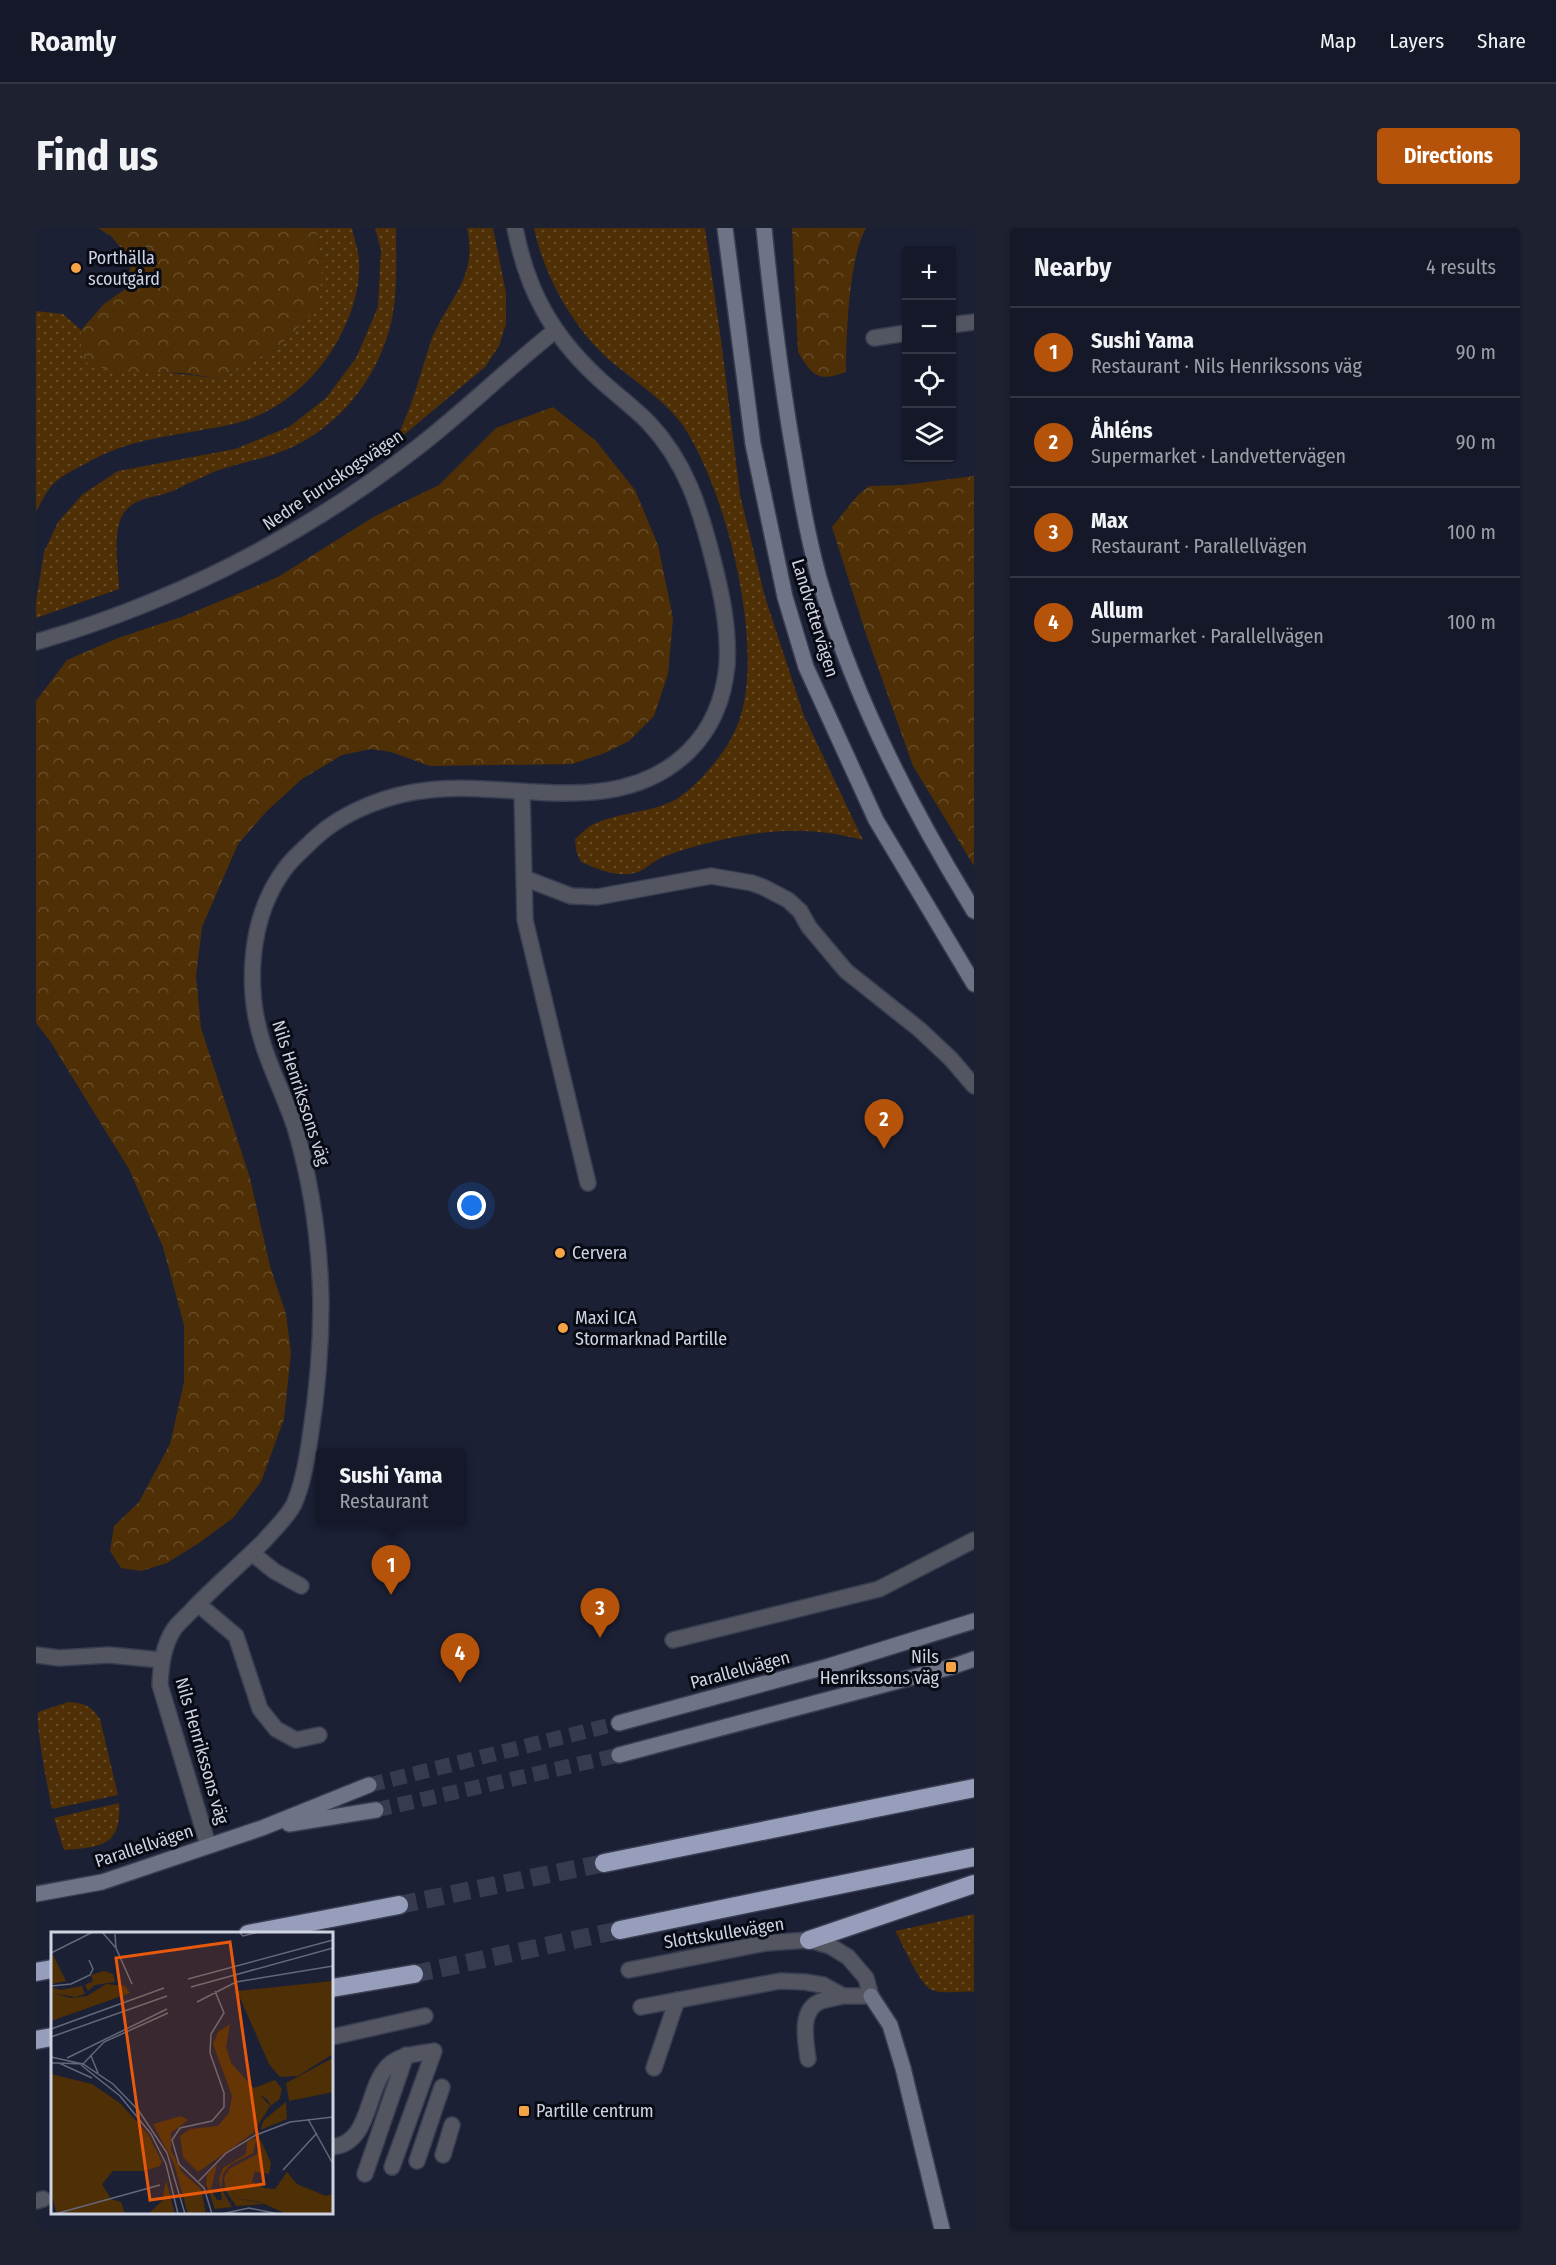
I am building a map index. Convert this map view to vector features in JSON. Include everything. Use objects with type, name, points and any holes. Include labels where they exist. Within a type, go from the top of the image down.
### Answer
[{"type":"highway","points":[[604,1863],[974,1788]]},
{"type":"highway","points":[[620,1930],[974,1857]]},
{"type":"highway","points":[[809,1940],[974,1884]]},
{"type":"highway","points":[[258,1932],[399,1905]]},
{"type":"highway","points":[[36,1972],[51,1969]]},
{"type":"highway","points":[[333,1988],[414,1974]]},
{"type":"highway","points":[[36,2040],[51,2037]]},
{"type":"street","name":"Nils Henrikssons väg","points":[[208,1845],[160,1685],[161,1660],[174,1630],[286,1518],[295,1503],[306,1465],[315,1410],[320,1351],[321,1300],[309,1181],[295,1127],[263,1046],[254,1010],[252,974],[255,937],[268,898],[287,866],[319,834],[349,814],[385,799],[427,790],[471,789],[579,794],[611,790],[647,780],[678,762],[700,740],[715,715],[723,693],[727,664],[724,601],[694,493],[677,459],[651,425],[599,380],[573,353],[556,330],[535,297],[523,266],[515,228]]},
{"type":"street","name":"Landvettervägen","points":[[725,228],[753,444],[786,597],[806,667],[876,820],[974,984]]},
{"type":"street","name":"Landvettervägen","points":[[764,228],[785,407],[802,502],[819,577],[844,653],[891,762],[974,911]]},
{"type":"street","points":[[956,325],[974,322]]},
{"type":"street","name":"Nedre Furuskogsvägen","points":[[36,642],[124,612],[205,579],[259,553],[307,525],[419,447],[556,330]]},
{"type":"street","points":[[874,338],[902,334]]},
{"type":"street","points":[[522,792],[525,920],[588,1184]]},
{"type":"street","points":[[524,878],[571,896],[597,897],[711,876],[763,887],[788,900],[800,911],[809,927],[846,971],[919,1029],[951,1059],[974,1086]]},
{"type":"street","points":[[673,1640],[879,1589],[974,1540]]},
{"type":"street","points":[[252,1553],[274,1571],[301,1586]]},
{"type":"street","points":[[198,1604],[236,1636],[260,1709],[276,1729],[296,1740],[319,1735]]},
{"type":"street","name":"Parallellvägen","points":[[619,1723],[829,1666],[974,1622]]},
{"type":"street","points":[[36,1654],[60,1658],[108,1655],[161,1660]]},
{"type":"street","points":[[619,1755],[974,1659]]},
{"type":"street","name":"Parallellvägen","points":[[36,1894],[102,1882],[262,1828],[369,1785]]},
{"type":"street","name":"Parallellvägen","points":[[262,1828],[376,1810]]},
{"type":"street","name":"Slottskullevägen","points":[[629,1970],[766,1943],[809,1940],[830,1946],[848,1957],[866,1978],[871,1996],[890,2025],[942,2229]]},
{"type":"street","points":[[643,2011],[677,2000],[780,1981],[823,1985],[843,1996]]},
{"type":"street","points":[[808,2060],[807,2016],[812,2007],[819,2002],[843,1996],[871,1996]]},
{"type":"street","points":[[654,2068],[677,2000]]},
{"type":"street","points":[[333,2037],[425,2016]]},
{"type":"street","points":[[333,2147],[353,2138],[363,2123],[378,2080],[389,2065],[405,2055],[434,2051],[392,2168]]},
{"type":"street","points":[[365,2175],[405,2055]]},
{"type":"street","points":[[417,2161],[442,2087]]},
{"type":"street","points":[[442,2155],[452,2125]]},
{"type":"green space","points":[[98,228],[316,228],[322,262],[320,297],[308,318],[276,349],[216,378],[183,373],[111,371],[87,363],[81,354],[81,330],[104,304],[128,287],[131,260],[111,236]]},
{"type":"green space","points":[[316,228],[352,228],[359,270],[351,312],[337,342],[318,370],[279,404],[249,419],[143,441],[92,460],[57,480],[36,511],[36,311],[63,314],[81,330],[81,353],[152,371],[216,378],[276,349],[308,318],[322,262]]},
{"type":"green space","points":[[375,228],[396,228],[395,300],[391,323],[377,363],[354,398],[340,414],[307,440],[272,455],[218,470],[170,492],[131,505],[122,516],[117,536],[119,589],[36,618],[36,602],[44,552],[58,522],[83,494],[118,471],[235,449],[289,427],[326,398],[356,358],[378,307],[381,250]]},
{"type":"green space","points":[[467,228],[493,228],[506,293],[506,324],[499,346],[485,367],[393,444],[410,407],[436,329],[465,276],[469,246]]},
{"type":"green space","points":[[534,228],[705,228],[740,495],[765,597],[804,716],[863,840],[802,831],[757,833],[686,849],[657,860],[641,871],[629,874],[610,873],[581,862],[576,851],[575,839],[588,828],[612,817],[655,808],[675,800],[695,784],[718,759],[732,736],[742,711],[747,680],[747,644],[744,605],[726,525],[714,488],[699,455],[677,418],[599,350],[574,319],[545,266]]},
{"type":"green space","points":[[792,228],[866,228],[860,241],[852,277],[846,372],[829,377],[817,375],[812,372],[798,352]]},
{"type":"green space","points":[[553,407],[596,441],[635,490],[658,545],[673,618],[668,674],[654,716],[629,741],[605,753],[572,764],[430,766],[391,752],[371,749],[342,755],[302,779],[267,811],[238,844],[202,927],[196,976],[201,1028],[250,1178],[270,1266],[286,1314],[291,1353],[284,1419],[261,1482],[233,1518],[167,1563],[141,1571],[121,1568],[110,1551],[114,1526],[139,1502],[170,1444],[184,1382],[184,1325],[163,1247],[129,1169],[50,1041],[36,1023],[36,701],[67,660],[118,638],[184,616],[278,577],[375,516],[439,485],[496,428]]},
{"type":"green space","points":[[974,476],[974,866],[913,766],[865,631],[832,527],[858,495],[869,486],[904,485]]},
{"type":"green space","points":[[68,1702],[87,1706],[100,1719],[118,1795],[52,1809],[40,1744],[38,1712]]},
{"type":"green space","points":[[119,1803],[117,1828],[106,1842],[88,1848],[64,1850],[54,1818]]},
{"type":"green space","points":[[974,1914],[974,1992],[932,1990],[922,1981],[895,1931]]},
{"type":"tunnel","points":[[369,1785],[619,1723]]},
{"type":"tunnel","points":[[376,1810],[619,1755]]},
{"type":"tunnel","points":[[399,1905],[604,1863]]},
{"type":"tunnel","points":[[414,1974],[620,1930]]},
{"type":"place","name":"Porthälla scoutgård","points":[[76,268]]},
{"type":"place","name":"Åhléns","points":[[884,1149]]},
{"type":"place","name":"Cervera","points":[[560,1253]]},
{"type":"place","name":"Maxi ICA Stormarknad Partille","points":[[563,1328]]},
{"type":"place","name":"Sushi Yama","points":[[391,1595]]},
{"type":"place","name":"Max","points":[[600,1638]]},
{"type":"place","name":"Nils Henrikssons väg","points":[[951,1667]]},
{"type":"place","name":"Allum","points":[[460,1683]]},
{"type":"place","name":"Partille centrum","points":[[524,2111]]}]
